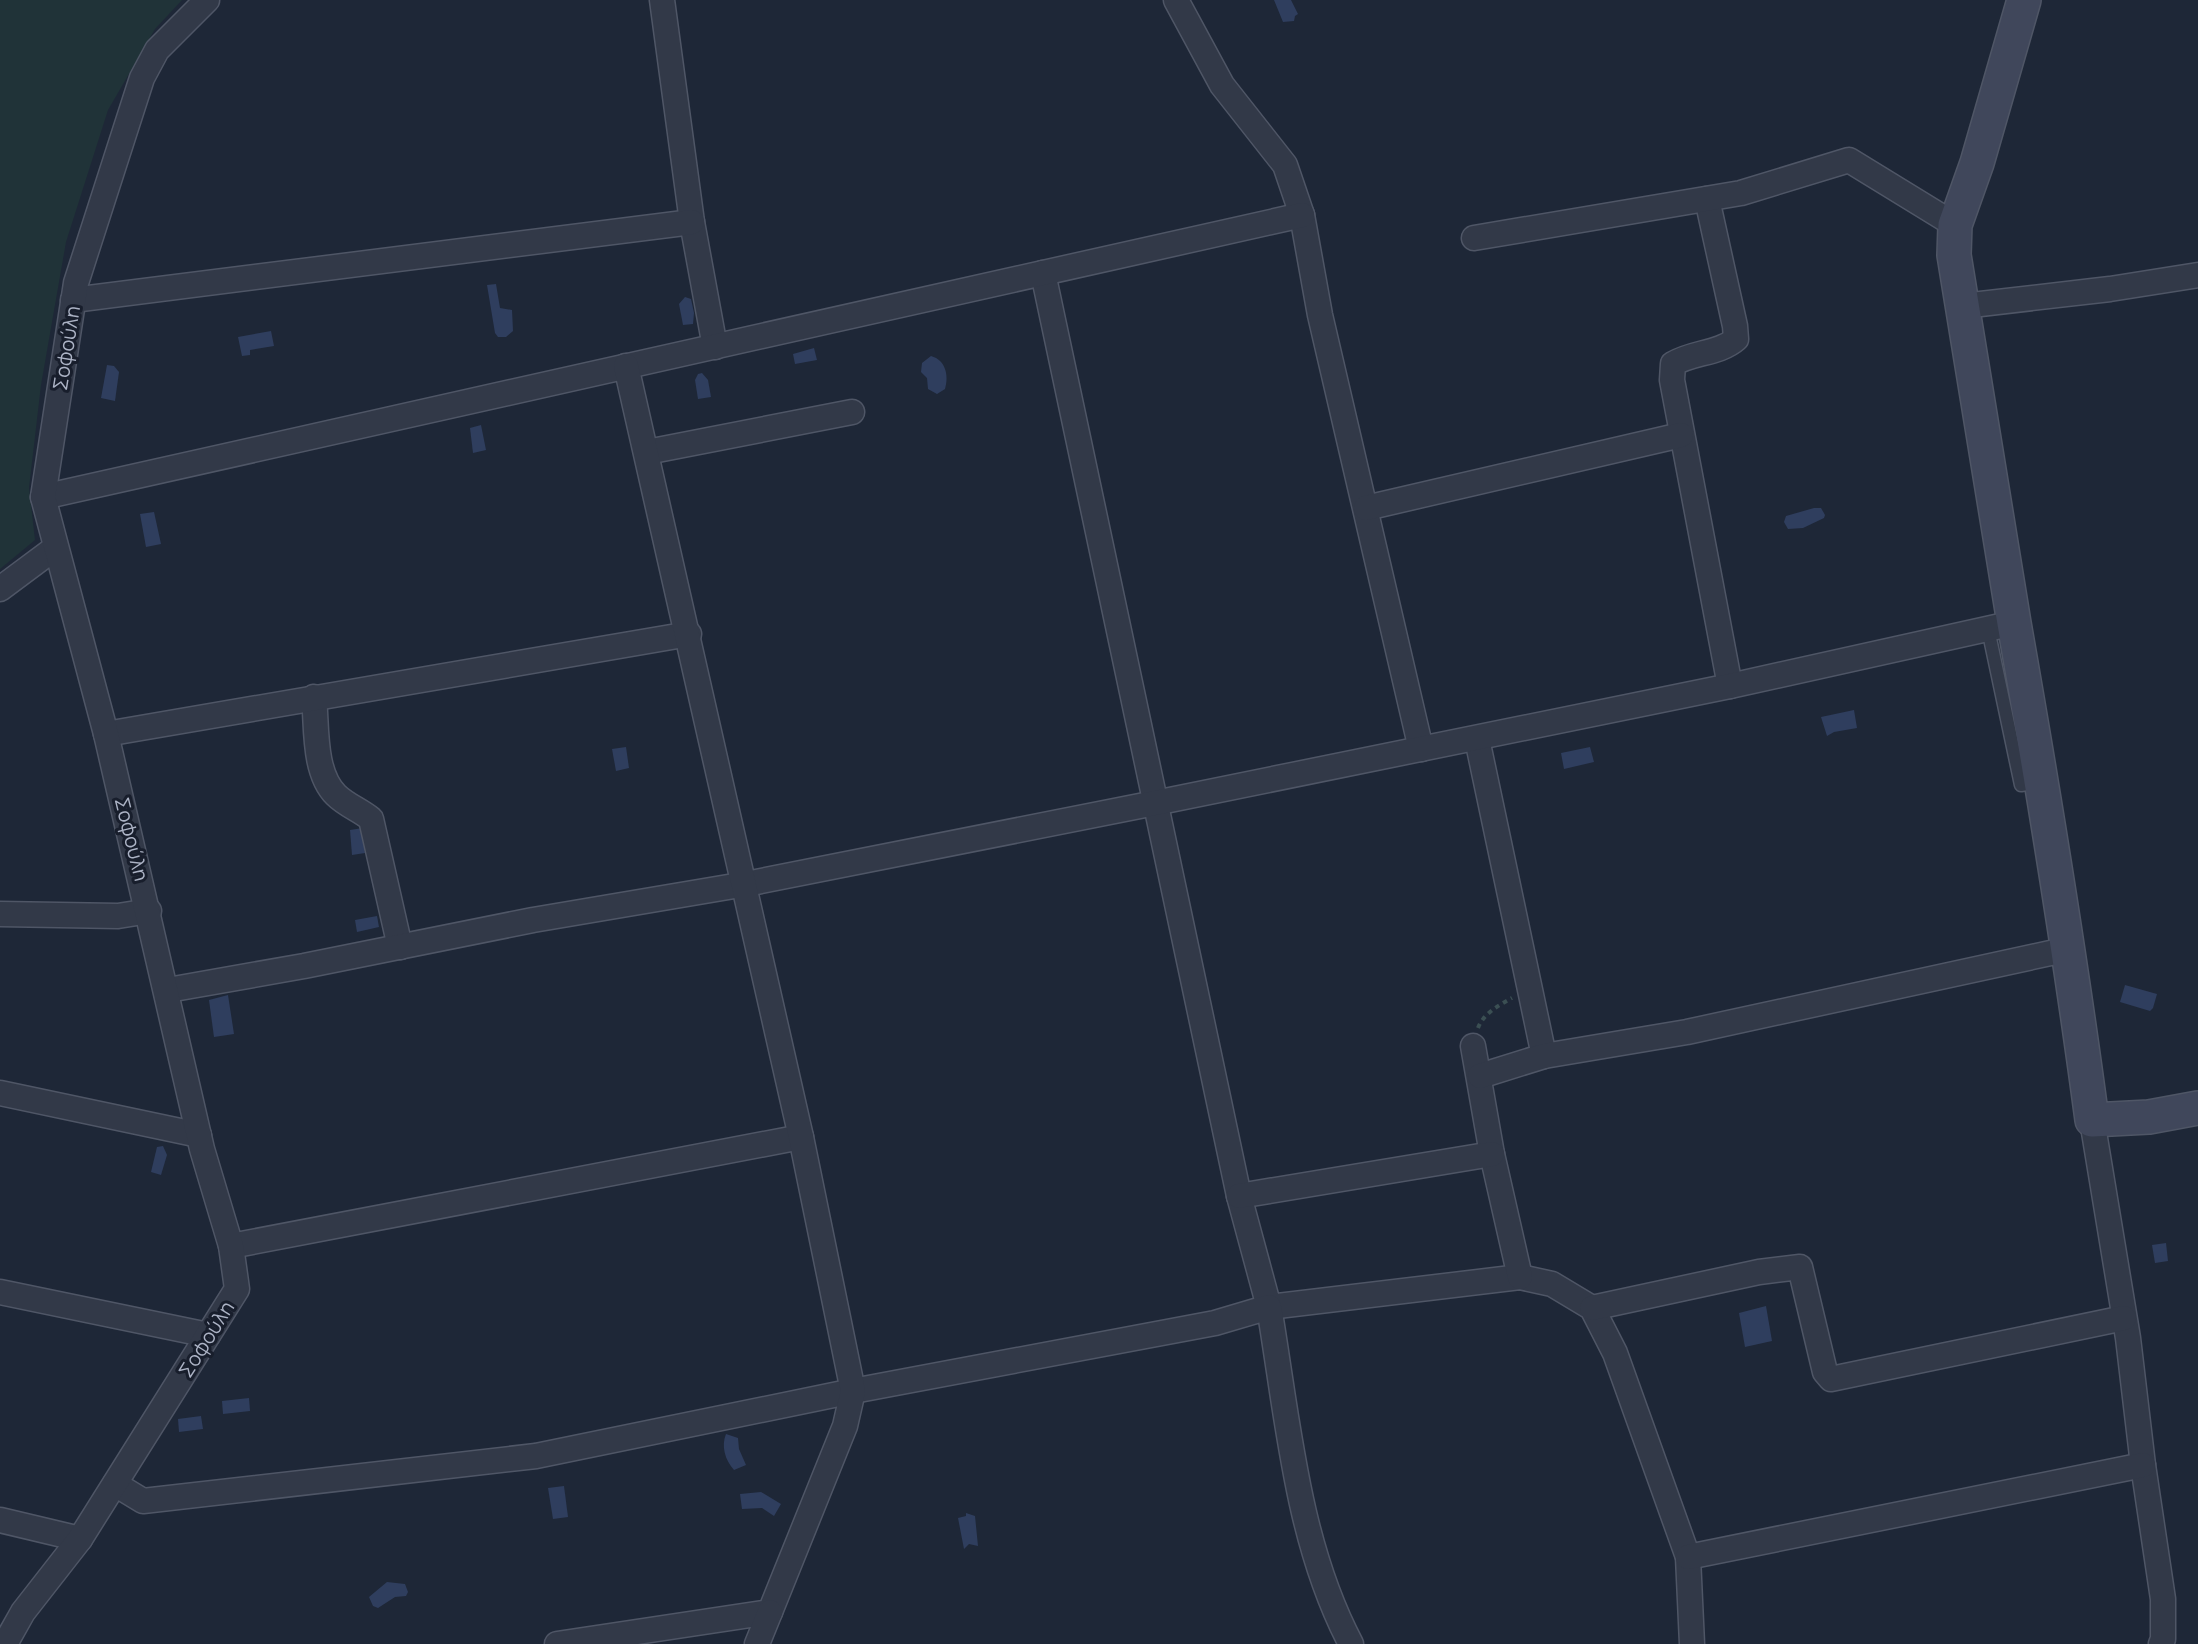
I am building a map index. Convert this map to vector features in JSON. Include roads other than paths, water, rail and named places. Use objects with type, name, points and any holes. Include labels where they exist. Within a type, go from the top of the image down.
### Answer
[{"type":"street","name":"Σοφούλη","points":[[5,1644],[23,1612],[80,1539],[116,1484],[237,1289],[231,1246],[199,1135],[168,990],[106,734],[43,497],[76,283],[142,78],[157,50],[207,0]]},
{"type":"street","points":[[663,0],[692,222],[715,347]]},
{"type":"street","points":[[1176,0],[1222,85],[1285,165],[1302,215],[1320,315],[1421,749]]},
{"type":"street","points":[[2024,0],[1977,163],[1955,225],[1954,255],[1963,306],[2001,626],[2043,781],[2092,1120],[2124,1318],[2163,1599],[2161,1644]]},
{"type":"street","points":[[1474,238],[1741,193],[1849,160],[1955,225]]},
{"type":"street","points":[[1707,199],[1736,326],[1736,339],[1728,345],[1685,357],[1673,364],[1672,380],[1730,686]]},
{"type":"street","points":[[43,497],[1302,215]]},
{"type":"street","points":[[73,300],[692,222]]},
{"type":"street","points":[[1043,273],[1239,1196],[1269,1307],[1310,1540],[1335,1612],[1351,1644]]},
{"type":"street","points":[[1963,306],[2110,289],[2198,275]]},
{"type":"street","points":[[626,366],[746,884],[853,1391],[845,1426],[757,1644]]},
{"type":"street","points":[[647,452],[852,412]]},
{"type":"street","points":[[1366,508],[1681,435]]},
{"type":"street","points":[[0,589],[55,548]]},
{"type":"street","points":[[168,990],[533,920],[746,884],[1155,803],[1477,739],[2001,626]]},
{"type":"street","points":[[106,734],[689,634]]},
{"type":"street","points":[[314,697],[322,770],[328,785],[338,797],[371,819],[400,947]]},
{"type":"street","points":[[1477,739],[1544,1056]]},
{"type":"street","points":[[0,914],[118,915],[149,911]]},
{"type":"street","points":[[1480,1076],[1544,1056],[1687,1032],[2069,949]]},
{"type":"street","points":[[1473,1046],[1492,1154],[1521,1277]]},
{"type":"street","points":[[0,1093],[199,1135]]},
{"type":"street","points":[[2092,1120],[2149,1117],[2198,1108]]},
{"type":"street","points":[[231,1246],[801,1137]]},
{"type":"street","points":[[1239,1196],[1492,1154]]},
{"type":"street","points":[[1592,1308],[1758,1272],[1800,1267],[1825,1372],[1831,1379],[2124,1318]]},
{"type":"street","points":[[116,1484],[143,1501],[536,1456],[853,1391],[1215,1323],[1269,1307],[1521,1277],[1552,1284],[1592,1308],[1615,1353],[1688,1557],[1692,1644]]},
{"type":"street","points":[[0,1292],[208,1335]]},
{"type":"street","points":[[1688,1557],[2143,1465]]},
{"type":"street","points":[[0,1520],[80,1539]]},
{"type":"street","points":[[557,1644],[770,1612]]},
{"type":"water","points":[[1274,0],[1291,0],[1298,14],[1294,21],[1283,22]]},
{"type":"water","points":[[496,284],[500,308],[512,310],[513,331],[506,337],[498,337],[495,333],[487,285]]},
{"type":"water","points":[[685,297],[691,299],[694,313],[693,324],[683,325],[679,304]]},
{"type":"water","points":[[271,331],[274,346],[250,350],[250,355],[242,356],[238,337]]},
{"type":"water","points":[[814,348],[817,360],[795,364],[793,354]]},
{"type":"water","points":[[931,356],[943,365],[947,379],[945,389],[937,394],[928,389],[927,378],[921,372],[922,363]]},
{"type":"water","points":[[107,365],[114,366],[119,372],[115,401],[101,398]]},
{"type":"water","points":[[702,373],[708,380],[711,397],[698,399],[695,380],[698,374]]},
{"type":"water","points":[[481,425],[486,450],[473,453],[470,428]]},
{"type":"water","points":[[1821,508],[1825,515],[1824,518],[1803,528],[1788,529],[1784,522],[1786,516]]},
{"type":"water","points":[[154,512],[161,544],[146,547],[140,514]]},
{"type":"water","points":[[1854,710],[1857,728],[1834,732],[1827,736],[1821,717]]},
{"type":"water","points":[[626,747],[629,768],[616,771],[612,749]]},
{"type":"water","points":[[1590,747],[1594,762],[1564,769],[1561,753]]},
{"type":"water","points":[[363,828],[365,853],[352,855],[350,830]]},
{"type":"water","points":[[377,916],[379,927],[357,932],[355,920]]},
{"type":"water","points":[[2125,985],[2157,994],[2153,1008],[2150,1011],[2120,1002]]},
{"type":"water","points":[[228,995],[234,1034],[214,1037],[209,1000]]},
{"type":"water","points":[[163,1146],[167,1155],[161,1175],[151,1172],[157,1147]]},
{"type":"water","points":[[2166,1243],[2168,1261],[2155,1263],[2152,1245]]},
{"type":"water","points":[[1766,1306],[1772,1341],[1745,1347],[1739,1313]]},
{"type":"water","points":[[249,1398],[250,1411],[223,1414],[222,1401]]},
{"type":"water","points":[[201,1416],[203,1429],[179,1432],[178,1419]]},
{"type":"water","points":[[726,1434],[738,1438],[739,1449],[746,1465],[734,1470],[731,1466],[724,1448]]},
{"type":"water","points":[[564,1486],[568,1517],[553,1519],[548,1488]]},
{"type":"water","points":[[761,1492],[781,1504],[774,1516],[762,1508],[742,1509],[740,1494]]},
{"type":"water","points":[[966,1513],[975,1516],[978,1546],[969,1544],[964,1549],[958,1518],[966,1516]]},
{"type":"water","points":[[387,1582],[405,1584],[408,1592],[406,1596],[395,1597],[378,1608],[373,1606],[369,1597]]}]
